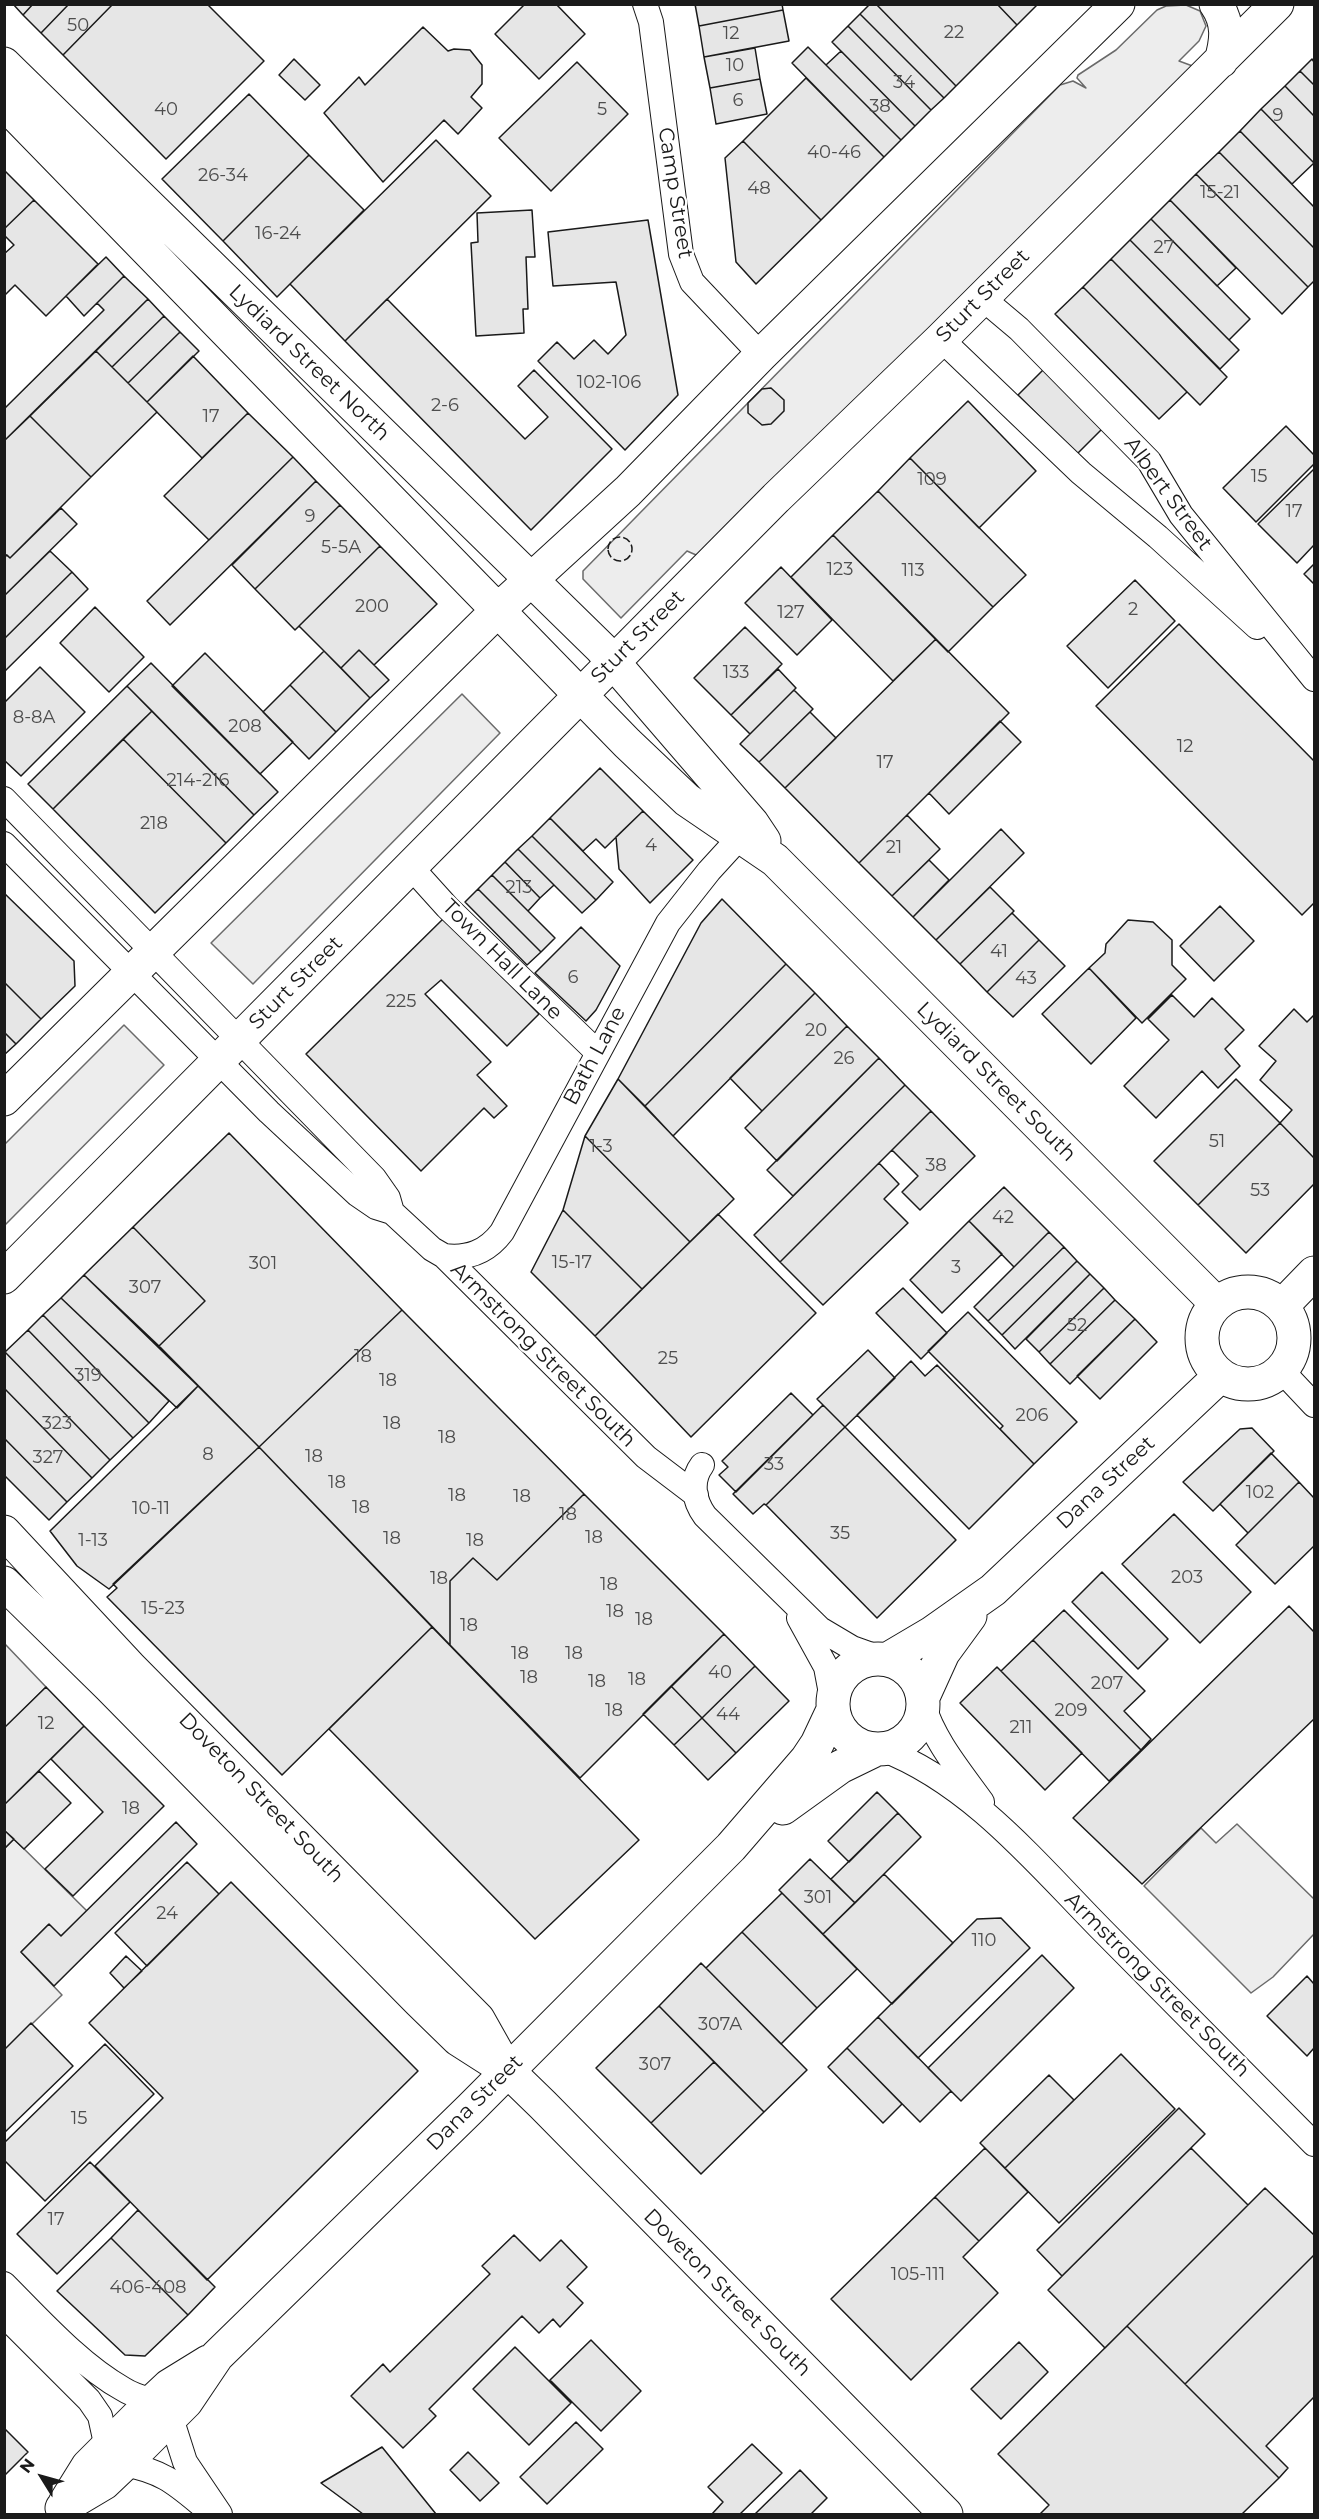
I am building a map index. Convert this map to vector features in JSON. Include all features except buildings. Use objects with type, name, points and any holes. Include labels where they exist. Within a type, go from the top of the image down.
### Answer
[{"type":"main road","points":[[4,1099],[497,611],[628,491],[761,355],[1118,4]]},
{"type":"main road","points":[[1216,4],[1226,30],[1221,61]]},
{"type":"main road","name":"Sturt Street","points":[[4,1277],[776,498],[941,339],[1277,4]]},
{"type":"main road","name":"Lydiard Street North","points":[[4,64],[308,363],[532,578],[614,662]]},
{"type":"main road","name":"Lydiard Street North","points":[[4,103],[579,696]]},
{"type":"main road","name":"Lydiard Street South","points":[[614,662],[747,830],[775,860],[1217,1304]]},
{"type":"main road","name":"Lydiard Street South","points":[[579,696],[678,792],[702,811],[747,830]]},
{"type":"main road","points":[[1282,1306],[1314,1273]]},
{"type":"main road","points":[[1250,1292],[1267,1296],[1282,1306],[1292,1321],[1295,1338],[1291,1356],[1282,1371],[1268,1380],[1252,1385],[1235,1383],[1220,1376],[1207,1360],[1202,1340],[1205,1320],[1217,1304],[1233,1294],[1250,1292]]},
{"type":"main road","name":"Dana Street","points":[[923,1700],[937,1665],[951,1641],[993,1590],[1220,1376]]},
{"type":"main road","name":"Doveton Street South","points":[[4,1532],[129,1666],[478,2019],[508,2071]]},
{"type":"main road","name":"Doveton Street South","points":[[4,1583],[458,2039],[508,2071],[946,2514]]},
{"type":"main road","name":"Dana Street","points":[[884,1659],[932,1633],[993,1590]]},
{"type":"main road","points":[[884,1659],[901,1664],[911,1672],[919,1683],[923,1700],[921,1717],[912,1734],[895,1746],[879,1749],[861,1746],[848,1737],[838,1725],[833,1707],[836,1686],[847,1671],[862,1661],[884,1659]]},
{"type":"main road","name":"Dana Street","points":[[58,2511],[88,2466],[115,2456],[162,2409],[169,2385],[217,2356],[508,2071],[730,1847],[807,1759],[817,1744],[833,1707]]},
{"type":"main road","name":"Dana Street","points":[[730,1847],[840,1767],[879,1749]]},
{"type":"street","name":"Camp Street","points":[[645,4],[651,22],[681,254],[692,282],[761,355]]},
{"type":"street","name":"Albert Street","points":[[941,339],[1080,473],[1158,537],[1314,680],[1181,515],[1149,461],[1019,329],[981,297]]},
{"type":"street","points":[[4,799],[143,962]]},
{"type":"street","name":"Bath Lane","points":[[444,1256],[463,1257],[480,1252],[492,1244],[502,1232],[676,909],[747,830]]},
{"type":"street","points":[[4,844],[143,962]]},
{"type":"street","name":"Town Hall Lane","points":[[410,866],[447,907],[597,1052]]},
{"type":"street","name":"Armstrong Street South","points":[[143,962],[229,1050],[374,1178],[388,1198],[392,1212],[432,1249],[444,1256],[646,1457],[700,1505],[783,1594],[828,1635],[852,1648],[884,1659]]},
{"type":"street","points":[[1282,1371],[1314,1405]]},
{"type":"street","points":[[700,1505],[695,1478],[702,1465]]},
{"type":"street","name":"Armstrong Street South","points":[[783,1594],[821,1658],[828,1678],[833,1707]]},
{"type":"street","name":"Armstrong Street South","points":[[923,1700],[928,1720],[939,1740],[999,1826]]},
{"type":"street","name":"Armstrong Street South","points":[[879,1749],[899,1755],[940,1780],[999,1826],[1314,2144]]},
{"type":"street","points":[[4,2284],[51,2331],[108,2379],[124,2390],[162,2409],[185,2462],[220,2514]]},
{"type":"street","points":[[4,2314],[89,2400],[100,2416],[115,2456],[169,2478],[213,2514]]},
{"type":"shaded area","points":[[1186,5],[1200,11],[1206,26],[1199,41],[1179,61],[1198,68],[703,558],[687,551],[621,618],[583,579],[583,571],[1060,85],[1073,81],[1086,88],[1077,78],[1078,75],[1116,50],[1157,10],[1166,6]]},
{"type":"shaded area","points":[[462,694],[500,733],[253,984],[211,943]]},
{"type":"shaded area","points":[[124,1025],[164,1065],[5,1225],[5,1144]]},
{"type":"shaded area","points":[[5,1644],[46,1687],[5,1728]]},
{"type":"shaded area","points":[[1237,1824],[1314,1899],[1314,1934],[1273,1977],[1251,1993],[1144,1886],[1201,1828],[1216,1843]]},
{"type":"shaded area","points":[[14,1839],[87,1911],[61,1936],[48,1925],[21,1952],[62,1995],[5,2050],[4,1849]]},
{"type":"fence","points":[[620,537],[625,538],[631,544],[632,549],[631,554],[625,560],[620,561],[615,560],[609,554],[608,549],[609,544],[615,538],[620,537]]}]
